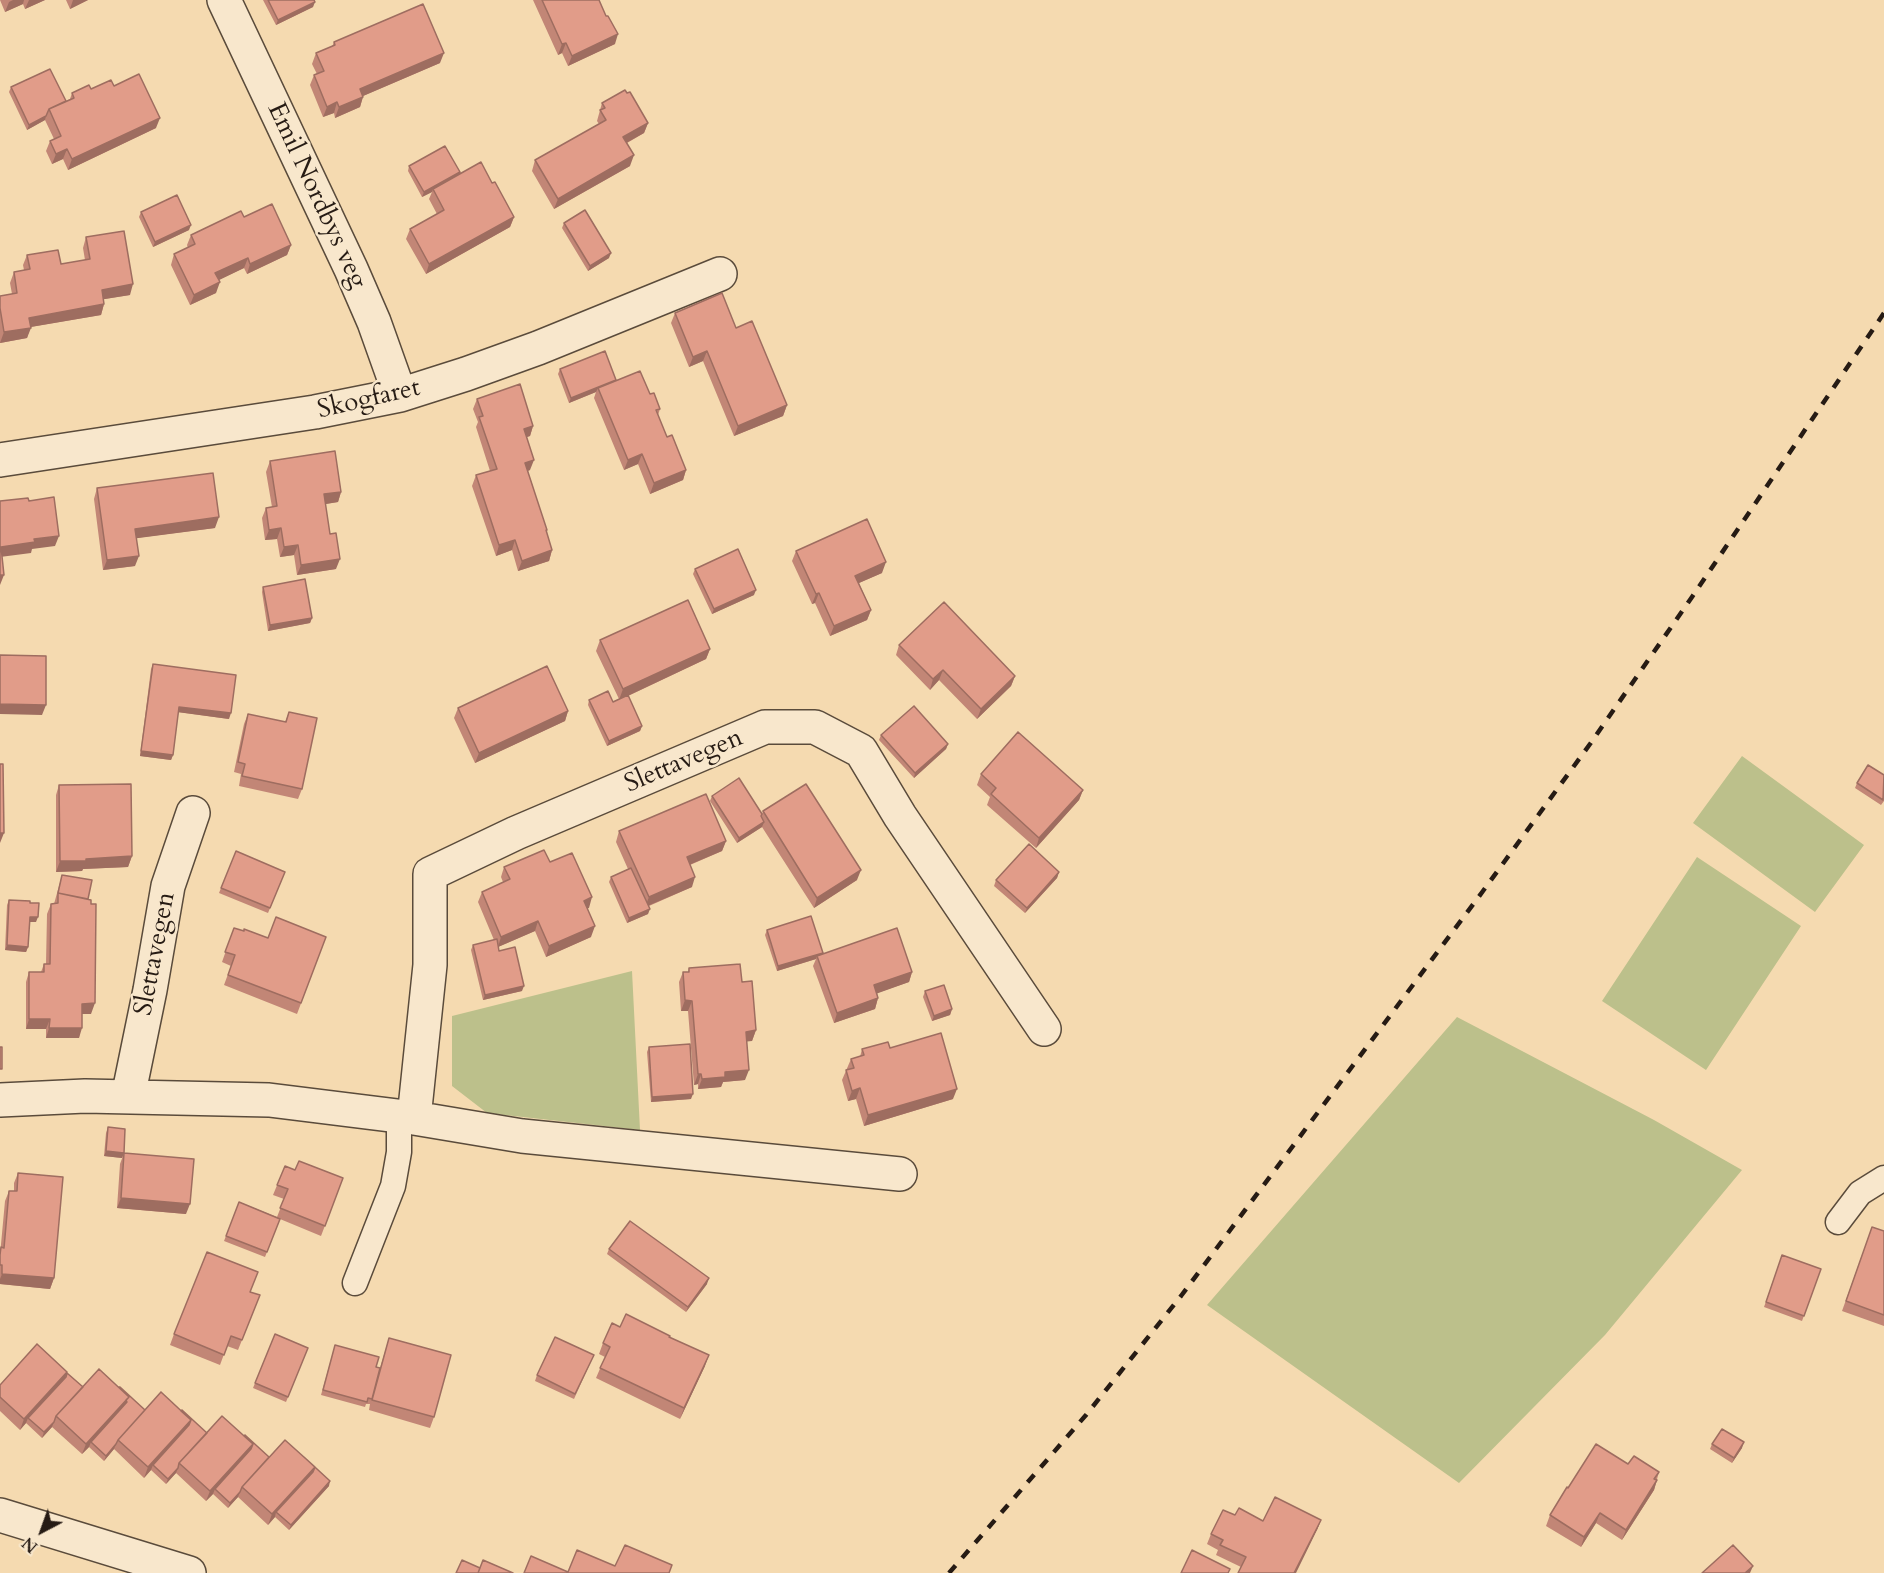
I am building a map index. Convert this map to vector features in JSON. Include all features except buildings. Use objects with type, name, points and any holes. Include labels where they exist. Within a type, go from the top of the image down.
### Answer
[{"type":"street","name":"Emil Nordbys veg","points":[[224,0],[351,269],[374,322],[400,395]]},
{"type":"street","name":"Skogfaret","points":[[0,460],[315,412],[400,395],[538,348],[720,274]]},
{"type":"street","name":"Slettavegen","points":[[406,1117],[430,965],[430,874],[516,832],[765,727],[815,728],[861,752],[900,816],[1044,1029]]},
{"type":"street","name":"Slettavegen","points":[[128,1097],[168,886],[193,813]]},
{"type":"street","points":[[0,1100],[84,1096],[269,1100],[406,1117],[522,1136],[900,1174]]},
{"type":"street","points":[[0,1517],[189,1573]]},
{"type":"lane","points":[[356,1283],[393,1186],[406,1117]]},
{"type":"lane","points":[[1838,1221],[1860,1193],[1884,1178]]},
{"type":"green space","points":[[1742,756],[1864,845],[1815,912],[1693,823]]},
{"type":"green space","points":[[1697,857],[1801,926],[1706,1070],[1602,1001]]},
{"type":"green space","points":[[632,971],[640,1130],[487,1113],[452,1086],[452,1016]]},
{"type":"green space","points":[[1457,1017],[1654,1120],[1742,1170],[1605,1335],[1459,1483],[1207,1305]]},
{"type":"railway","points":[[949,1573],[1086,1415],[1181,1296],[1483,891],[1590,744],[1692,597],[1884,313]]}]
